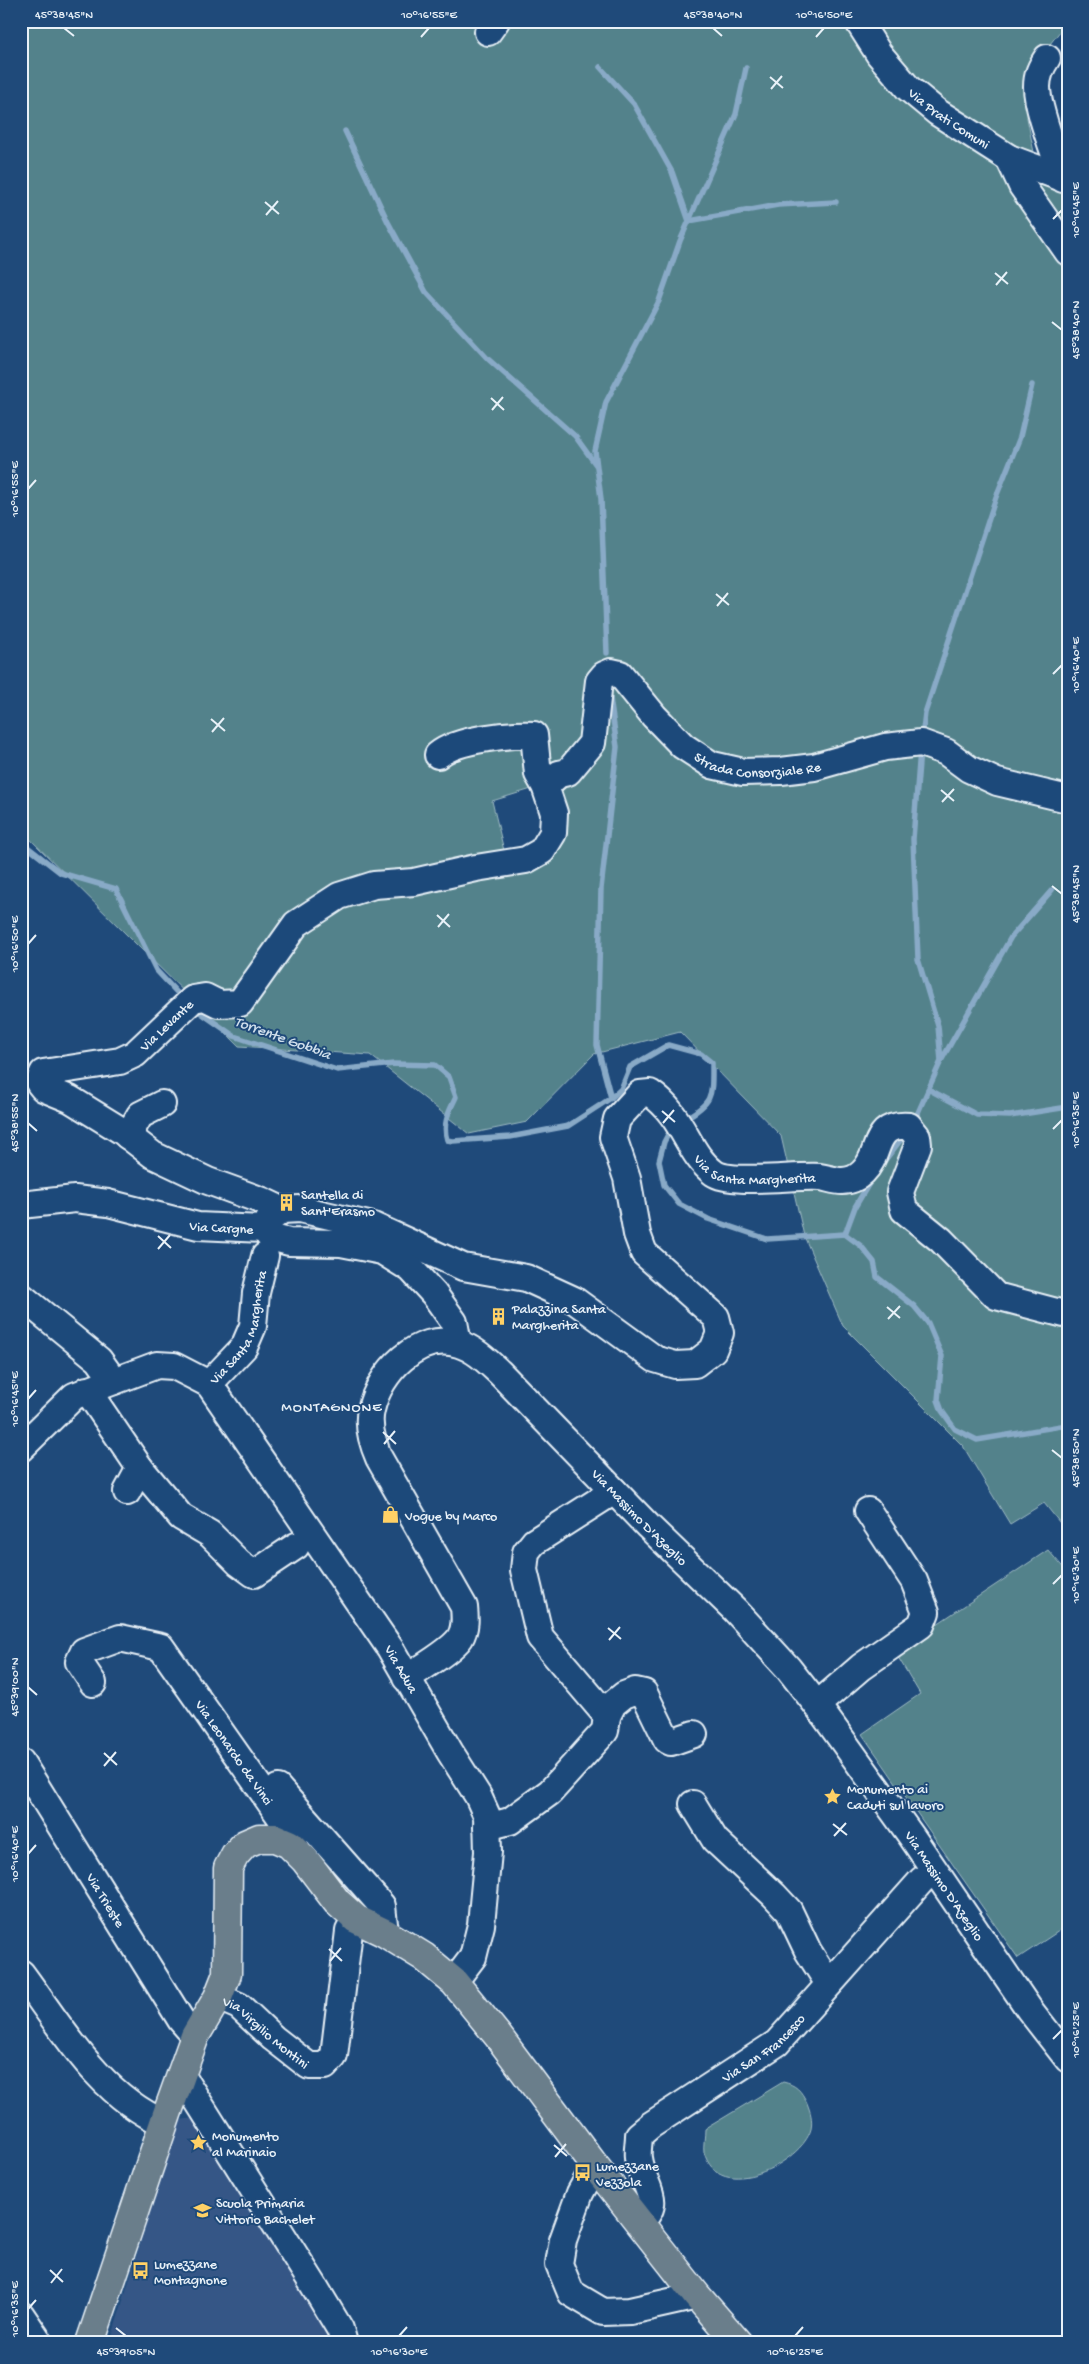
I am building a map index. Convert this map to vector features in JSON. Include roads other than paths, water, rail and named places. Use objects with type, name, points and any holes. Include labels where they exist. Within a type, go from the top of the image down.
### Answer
[{"type":"main road","name":"Via Leonardo da Vinci","points":[[218,1997],[227,1974],[229,1957],[228,1868],[235,1855],[245,1844],[258,1838],[275,1838],[289,1844],[337,1902],[356,1919]]},
{"type":"main road","points":[[356,1919],[385,1933],[424,1957],[454,1982],[498,2036],[595,2166],[697,2296],[738,2343]]},
{"type":"main road","name":"Via Virgilio Montini","points":[[90,2343],[195,2036],[218,1997]]},
{"type":"street","name":"Via Prati Comuni","points":[[858,21],[879,54],[908,88],[938,112],[1009,158],[1065,179]]},
{"type":"street","points":[[1047,58],[1039,71],[1037,88],[1044,121],[1065,179]]},
{"type":"street","points":[[1009,158],[1022,186],[1068,252]]},
{"type":"street","name":"Strada Consorziale Re","points":[[545,786],[559,774],[568,772],[592,743],[599,681],[611,672],[620,674],[654,716],[683,746],[712,765],[744,772],[781,771],[814,767],[886,747],[921,743],[946,752],[969,768],[997,782],[1068,800]]},
{"type":"street","points":[[438,755],[444,750],[485,739],[534,735],[538,774],[545,786]]},
{"type":"street","name":"Via Levante","points":[[282,1210],[208,1182],[152,1155],[128,1136],[70,1099],[43,1088],[41,1078],[120,1061],[135,1054],[179,1016],[205,997],[219,1004],[240,1003],[296,924],[339,896],[374,885],[414,882],[476,868],[526,860],[542,851],[553,833],[554,813],[545,786]]},
{"type":"street","name":"Via Santa Margherita","points":[[282,1210],[300,1209],[373,1226],[463,1267],[526,1278],[574,1300],[655,1359],[675,1365],[695,1364],[712,1350],[720,1333],[716,1316],[644,1253],[637,1234],[627,1178],[613,1137],[617,1119],[640,1094],[650,1093],[676,1118],[701,1160],[715,1174],[733,1179],[819,1177],[842,1181],[856,1178],[867,1168],[876,1146],[886,1130],[898,1125],[909,1126],[917,1136],[918,1144],[900,1192],[904,1210],[941,1240],[996,1296],[1068,1315]]},
{"type":"street","points":[[128,1136],[140,1115],[162,1104]]},
{"type":"street","name":"Via Cargne","points":[[21,1205],[75,1199],[108,1203],[198,1226],[264,1229],[270,1238],[289,1242],[341,1243],[382,1251],[411,1269],[434,1294],[454,1322],[458,1343]]},
{"type":"street","points":[[264,1229],[269,1220],[282,1210]]},
{"type":"street","name":"Via Santa Margherita","points":[[23,1443],[67,1402],[86,1390],[157,1365],[174,1366],[209,1384],[244,1347],[253,1326],[256,1293],[264,1256]]},
{"type":"street","points":[[406,1678],[422,1668],[459,1638],[465,1625],[464,1607],[379,1458],[372,1439],[371,1410],[381,1386],[396,1365],[412,1350],[427,1342],[434,1294]]},
{"type":"street","points":[[21,1296],[99,1360],[114,1381]]},
{"type":"street","name":"Via Massimo D'Azeglio","points":[[427,1342],[458,1343],[478,1353],[499,1372],[648,1526],[735,1610],[788,1668],[817,1705],[1029,2009],[1068,2060]]},
{"type":"street","name":"Via Adua","points":[[209,1384],[390,1648],[406,1678],[478,1796],[486,1816],[488,1852],[481,1925],[473,1956],[454,1982]]},
{"type":"street","points":[[86,1390],[140,1468],[181,1517],[210,1534],[239,1563],[254,1574],[296,1546]]},
{"type":"street","points":[[127,1492],[140,1468]]},
{"type":"street","points":[[607,1716],[540,1637],[524,1570],[526,1552],[534,1542],[614,1490]]},
{"type":"street","points":[[817,1705],[861,1667],[921,1625],[926,1612],[914,1581],[868,1511]]},
{"type":"street","name":"Via Leonardo da Vinci","points":[[93,1683],[79,1662],[84,1651],[120,1638],[161,1647],[284,1822],[299,1854]]},
{"type":"street","points":[[487,1827],[510,1821],[550,1792],[605,1731],[607,1716],[613,1704],[624,1695],[634,1691],[644,1693],[667,1740],[671,1742],[694,1734]]},
{"type":"street","name":"Via Trieste","points":[[21,1762],[175,2011],[195,2036]]},
{"type":"street","points":[[267,1772],[281,1792],[382,1906],[385,1933]]},
{"type":"street","points":[[693,1804],[715,1840],[789,1911],[808,1951],[830,1984]]},
{"type":"street","name":"Via San Francesco","points":[[640,2222],[649,2215],[653,2203],[638,2158],[639,2135],[651,2125],[777,2043],[922,1880],[934,1871]]},
{"type":"street","name":"Via Virgilio Montini","points":[[218,1997],[239,2006],[273,2038],[309,2066],[325,2066],[334,2056],[349,1931],[356,1919]]},
{"type":"street","points":[[21,1973],[98,2076],[142,2114],[164,2123]]},
{"type":"street","points":[[182,2076],[313,2284],[340,2329],[344,2343]]},
{"type":"street","points":[[595,2166],[580,2194],[563,2240],[559,2264],[571,2293],[603,2312],[630,2311],[697,2296]]},
{"type":"street","points":[[21,2315],[40,2343]]},
{"type":"waterway","points":[[600,67],[634,104],[672,172],[689,221],[778,205],[836,202]]},
{"type":"waterway","points":[[607,653],[601,499],[595,451],[606,402],[659,301],[680,241],[736,114],[746,68]]},
{"type":"waterway","points":[[345,131],[388,222],[426,292],[488,359],[575,436],[596,465]]},
{"type":"waterway","points":[[922,738],[925,713],[996,497],[1020,437],[1032,385]]},
{"type":"waterway","points":[[609,691],[617,747],[601,889],[597,1045],[611,1098]]},
{"type":"waterway","points":[[920,750],[913,839],[918,959],[938,1026],[941,1061]]},
{"type":"waterway","name":"Torrente Gobbia","points":[[21,842],[61,873],[116,889],[156,970],[183,999]]},
{"type":"waterway","points":[[916,1117],[941,1061],[1011,937],[1052,890]]},
{"type":"waterway","name":"Torrente Gobbia","points":[[194,1008],[234,1036],[337,1070],[394,1064],[435,1065],[449,1077],[456,1097],[446,1123],[447,1140],[510,1137],[568,1126],[611,1098],[621,1089],[630,1067],[668,1045],[701,1054],[712,1063],[712,1083],[709,1097],[701,1108],[684,1119]]},
{"type":"waterway","points":[[21,1078],[34,1078]]},
{"type":"waterway","points":[[928,1089],[977,1115],[1010,1116],[1068,1107]]},
{"type":"waterway","name":"Torrente Gobbia","points":[[672,1127],[664,1142],[659,1161],[664,1185],[679,1204],[708,1219],[767,1239],[845,1234],[861,1246],[874,1262],[877,1277],[914,1306],[928,1323],[942,1356],[938,1400],[942,1411],[955,1429],[977,1440],[1061,1426],[1068,1428]]},
{"type":"waterway","points":[[882,1164],[902,1138]]},
{"type":"waterway","points":[[845,1234],[855,1207],[871,1180]]},
{"type":"place","name":"Santella di Sant'Erasmo","points":[[287,1202]]},
{"type":"place","name":"Palazzina Santa Margherita","points":[[498,1316]]},
{"type":"place","name":"Vogue by Marco","points":[[391,1515]]},
{"type":"place","name":"Monumento ai Caduti sul lavoro","points":[[833,1796]]},
{"type":"place","name":"Monumento al Marinaio","points":[[198,2143]]},
{"type":"place","name":"Lumezzane Vezzola","points":[[582,2173]]},
{"type":"place","name":"Scuola Primaria Vittorio Bachelet","points":[[202,2210]]},
{"type":"place","name":"Lumezzane Montagnone","points":[[140,2271]]},
{"type":"district","name":"MONTAGNONE","points":[[332,1406]]}]
